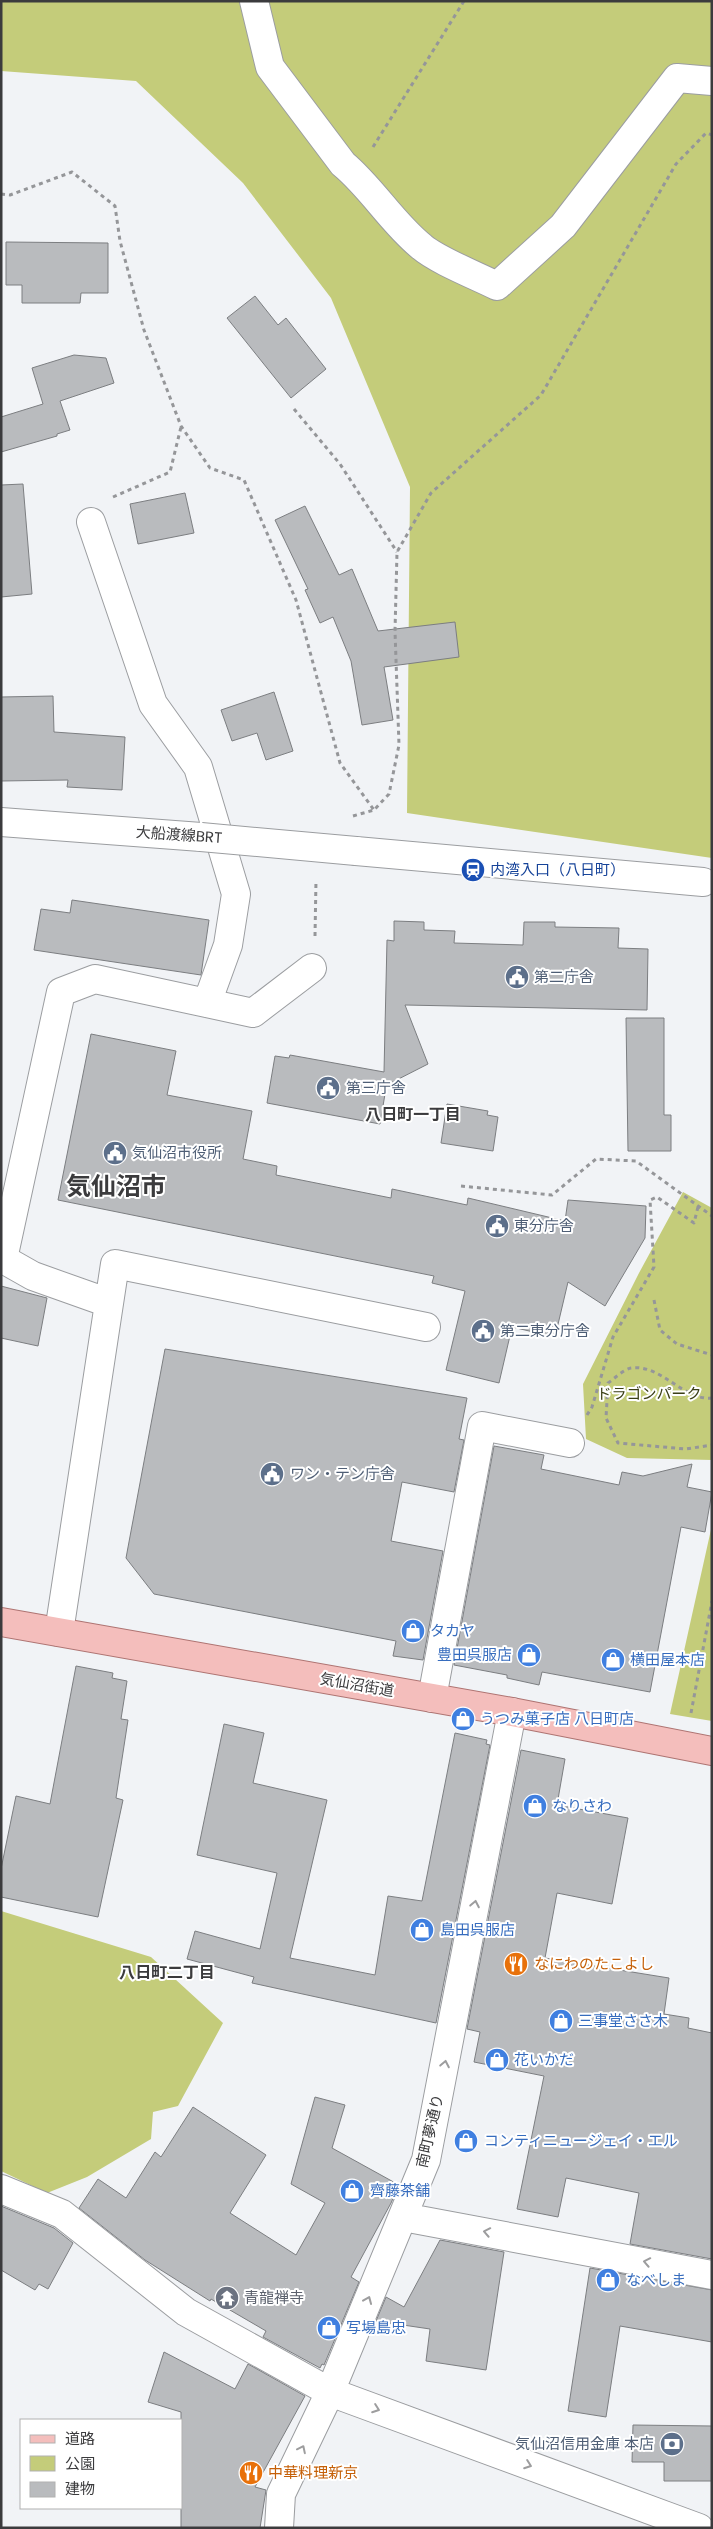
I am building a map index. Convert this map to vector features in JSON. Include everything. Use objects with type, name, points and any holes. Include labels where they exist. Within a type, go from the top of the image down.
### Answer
[{"type":"main road","name":"気仙沼街道","points":[[1,1622],[512,1712],[712,1751]]},
{"type":"street","points":[[254,1],[270,67],[343,164],[356,175],[380,204],[422,248],[497,286],[563,226],[677,78],[712,82]]},
{"type":"street","points":[[91,522],[153,704],[198,767],[236,894],[228,945],[207,1003]]},
{"type":"street","name":"大船渡線BRT","points":[[1,822],[356,851],[388,870],[560,884],[608,874],[703,882]]},
{"type":"street","points":[[109,1303],[33,1276],[3,1260],[61,992],[95,979],[253,1013],[312,968]]},
{"type":"street","points":[[59,1632],[115,1264],[426,1326]]},
{"type":"street","points":[[432,1698],[482,1426],[570,1444]]},
{"type":"street","name":"南町夢通り","points":[[279,2528],[281,2494],[330,2392],[426,2160],[512,1712]]},
{"type":"street","points":[[1,2188],[62,2214],[186,2312],[330,2392],[699,2528]]},
{"type":"street","points":[[403,2217],[712,2275]]},
{"type":"path","points":[[356,175],[464,1]]},
{"type":"path","points":[[347,818],[374,810],[389,794],[399,745],[395,631],[397,552],[431,494],[541,395],[676,164],[706,132],[712,135]]},
{"type":"path","points":[[1,194],[10,195],[72,172],[115,206],[120,240],[144,330],[181,426],[210,468],[244,480],[296,600],[340,763],[374,810]]},
{"type":"path","points":[[294,409],[340,464],[397,552]]},
{"type":"path","points":[[91,522],[102,502],[170,472],[181,426]]},
{"type":"path","points":[[312,968],[316,932],[316,872]]},
{"type":"path","points":[[461,1186],[552,1195],[596,1159],[636,1161],[712,1216]]},
{"type":"path","points":[[570,1444],[592,1407],[613,1337],[654,1267],[650,1200],[657,1197],[694,1223],[698,1207]]},
{"type":"path","points":[[654,1300],[660,1330],[677,1344],[712,1356]]},
{"type":"path","points":[[712,1398],[702,1399],[652,1370],[630,1368],[608,1383],[606,1418],[618,1443],[686,1450],[712,1446]]},
{"type":"path","points":[[685,1746],[712,1601]]},
{"type":"green space","points":[[1,1],[712,1],[712,858],[407,813],[410,487],[331,298],[243,183],[136,81],[1,71]]},
{"type":"green space","name":"ドラゴンパーク","points":[[683,1192],[712,1208],[712,1460],[627,1458],[586,1439],[583,1384],[639,1273]]},
{"type":"green space","points":[[712,1525],[712,1721],[670,1714]]},
{"type":"green space","points":[[1,1911],[151,1957],[223,2023],[178,2106],[153,2112],[151,2139],[87,2177],[47,2193],[1,2171]]},
{"type":"building","points":[[6,242],[108,243],[108,293],[81,293],[80,303],[22,303],[22,285],[6,285]]},
{"type":"building","points":[[255,296],[278,325],[286,318],[326,369],[291,398],[227,318]]},
{"type":"building","points":[[74,355],[106,358],[114,383],[60,401],[70,430],[57,434],[57,436],[1,452],[1,417],[43,404],[32,368]]},
{"type":"building","points":[[23,484],[32,594],[1,597],[1,485]]},
{"type":"building","points":[[185,493],[194,533],[138,544],[130,504]]},
{"type":"building","points":[[305,506],[339,575],[352,569],[378,631],[455,622],[459,657],[384,667],[393,720],[362,725],[351,661],[333,617],[320,623],[305,590],[308,589],[275,520]]},
{"type":"building","points":[[274,692],[293,751],[266,760],[257,733],[232,741],[221,710]]},
{"type":"building","points":[[53,696],[54,732],[125,737],[122,790],[67,787],[68,780],[1,781],[1,697]]},
{"type":"building","points":[[72,900],[209,920],[201,975],[34,950],[41,909],[70,913]]},
{"type":"building","name":"第二庁舎","points":[[394,921],[424,922],[424,930],[455,931],[454,943],[523,945],[524,922],[555,922],[555,927],[619,928],[618,948],[648,949],[647,1010],[405,1005],[428,1064],[373,1092],[385,1094],[380,1124],[267,1103],[275,1056],[289,1058],[290,1055],[384,1072],[387,940],[394,941]]},
{"type":"building","points":[[626,1018],[664,1018],[664,1115],[671,1115],[671,1151],[628,1151]]},
{"type":"building","points":[[91,1034],[176,1051],[167,1095],[252,1111],[243,1159],[277,1166],[276,1175],[391,1198],[392,1189],[467,1205],[468,1198],[565,1221],[568,1200],[646,1206],[645,1238],[605,1306],[568,1282],[555,1337],[512,1327],[499,1383],[446,1370],[465,1291],[432,1283],[434,1276],[58,1200]]},
{"type":"building","points":[[447,1104],[488,1111],[487,1115],[498,1117],[493,1151],[441,1143]]},
{"type":"building","points":[[1,1286],[47,1298],[38,1346],[1,1338]]},
{"type":"building","name":"ワン・テン庁舎","points":[[165,1349],[467,1398],[459,1439],[464,1440],[454,1492],[402,1482],[391,1541],[443,1551],[423,1660],[393,1656],[396,1641],[154,1594],[126,1558]]},
{"type":"building","points":[[494,1446],[544,1455],[541,1469],[619,1485],[622,1472],[643,1476],[692,1464],[687,1487],[712,1492],[705,1532],[681,1527],[650,1692],[542,1672],[539,1685],[507,1678],[507,1675],[454,1665]]},
{"type":"building","points":[[76,1666],[113,1673],[112,1678],[127,1681],[121,1719],[128,1720],[116,1798],[123,1800],[98,1917],[1,1897],[1,1869],[16,1796],[50,1804]]},
{"type":"building","points":[[224,1724],[264,1733],[253,1783],[327,1800],[290,1958],[375,1975],[388,1896],[422,1901],[455,1733],[487,1740],[486,1744],[490,1745],[436,2023],[252,1983],[254,1977],[187,1959],[195,1931],[260,1949],[277,1873],[197,1855]]},
{"type":"building","points":[[521,1750],[565,1759],[557,1805],[628,1818],[612,1904],[557,1893],[545,1958],[669,1978],[664,2014],[689,2018],[688,2028],[712,2033],[712,2259],[630,2244],[639,2193],[566,2178],[558,2217],[517,2209],[544,2076],[474,2062],[480,2032],[467,2029]]},
{"type":"building","points":[[315,2097],[345,2105],[332,2148],[399,2185],[351,2277],[359,2282],[324,2365],[322,2364],[320,2368],[263,2337],[266,2331],[211,2299],[210,2301],[145,2260],[79,2208],[98,2179],[126,2198],[155,2152],[161,2157],[193,2107],[266,2155],[230,2213],[296,2255],[325,2203],[291,2184]]},
{"type":"building","points":[[1,2206],[54,2228],[73,2243],[48,2289],[39,2284],[35,2290],[1,2270]]},
{"type":"building","points":[[440,2240],[504,2252],[486,2370],[426,2361],[430,2329],[376,2321],[386,2297],[404,2307]]},
{"type":"building","points":[[590,2268],[712,2290],[712,2342],[620,2326],[606,2417],[568,2411]]},
{"type":"building","points":[[164,2352],[235,2389],[248,2364],[305,2396],[255,2487],[266,2490],[260,2528],[181,2528],[181,2412],[148,2402]]},
{"type":"building","name":"気仙沼信用金庫 本店","points":[[633,2425],[712,2426],[712,2481],[664,2481],[664,2462],[632,2462]]},
{"type":"place","name":"内湾入口（八日町）","points":[[473,870]]},
{"type":"place","name":"第二庁舎","points":[[517,977]]},
{"type":"place","name":"第三庁舎","points":[[328,1088]]},
{"type":"place","name":"気仙沼市役所","points":[[115,1153]]},
{"type":"place","name":"東分庁舎","points":[[497,1226]]},
{"type":"place","name":"第二東分庁舎","points":[[483,1331]]},
{"type":"place","name":"ワン・テン庁舎","points":[[272,1474]]},
{"type":"place","name":"タカヤ","points":[[413,1631]]},
{"type":"place","name":"豊田呉服店","points":[[529,1655]]},
{"type":"place","name":"横田屋本店","points":[[613,1660]]},
{"type":"place","name":"うつみ菓子店 八日町店","points":[[463,1719]]},
{"type":"place","name":"なりさわ","points":[[535,1806]]},
{"type":"place","name":"島田呉服店","points":[[422,1930]]},
{"type":"place","name":"なにわのたこよし","points":[[516,1964]]},
{"type":"place","name":"三事堂ささ木","points":[[561,2021]]},
{"type":"place","name":"花いかだ","points":[[497,2060]]},
{"type":"place","name":"コンティニュージェイ・エル","points":[[466,2141]]},
{"type":"place","name":"齊藤茶舗","points":[[352,2191]]},
{"type":"place","name":"なべしま","points":[[608,2280]]},
{"type":"place","name":"青龍禅寺","points":[[227,2298]]},
{"type":"place","name":"写場島忠","points":[[329,2328]]},
{"type":"place","name":"気仙沼信用金庫 本店","points":[[672,2444]]},
{"type":"place","name":"中華料理新京","points":[[251,2473]]},
{"type":"district","name":"八日町一丁目","points":[[413,1114]]},
{"type":"district","name":"気仙沼市","points":[[116,1186]]},
{"type":"district","name":"八日町二丁目","points":[[167,1972]]}]
